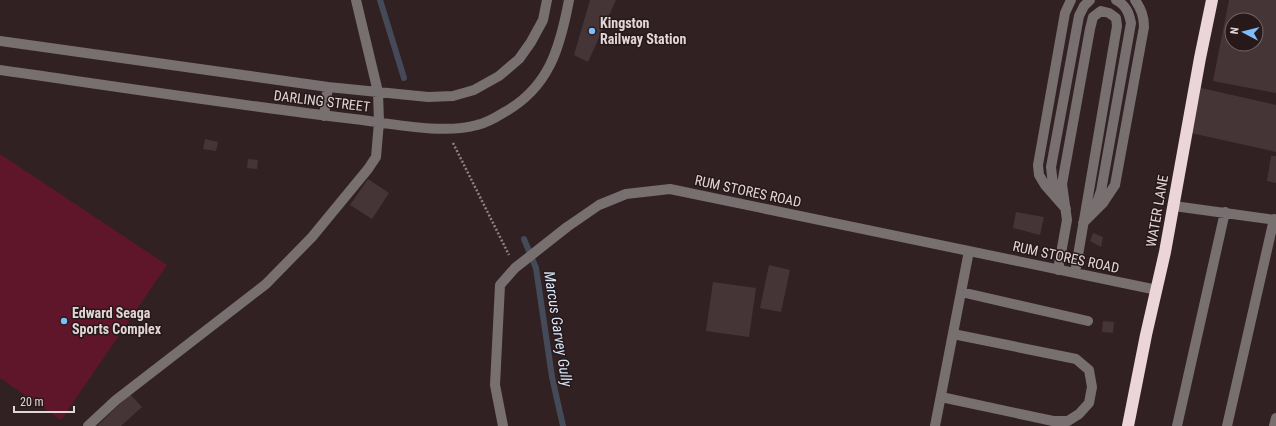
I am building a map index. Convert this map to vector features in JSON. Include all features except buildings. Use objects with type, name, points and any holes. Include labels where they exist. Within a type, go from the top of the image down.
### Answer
[{"type":"highway","name":"WATER LANE","points":[[1128,426],[1174,206],[1200,58],[1212,0]]},
{"type":"street","points":[[88,426],[116,400],[266,284],[312,236],[368,169],[376,157],[379,122],[378,92],[356,0]]},
{"type":"street","name":"DARLING STREET","points":[[4,42],[328,87],[428,97],[453,96],[474,90],[499,76],[519,59],[531,42],[543,20],[547,0]]},
{"type":"street","name":"DARLING STREET","points":[[0,70],[324,116],[430,128],[454,129],[477,125],[498,116],[528,96],[548,71],[556,52],[565,21],[569,0]]},
{"type":"street","points":[[1067,210],[1045,185],[1039,175],[1038,165],[1065,13],[1071,0]]},
{"type":"street","points":[[1060,202],[1053,185],[1051,167],[1079,16],[1084,6],[1090,0]]},
{"type":"street","points":[[1093,213],[1102,191],[1131,23],[1126,7],[1116,0]]},
{"type":"street","points":[[1083,223],[1103,203],[1115,185],[1144,27],[1144,18],[1140,6],[1135,0]]},
{"type":"street","points":[[1058,270],[1067,220],[1067,210],[1062,184],[1090,29],[1093,17],[1101,11],[1109,13],[1116,18],[1117,26],[1075,273]]},
{"type":"street","points":[[324,116],[328,87]]},
{"type":"street","name":"RUM STORES ROAD","points":[[503,426],[495,385],[500,285],[512,272],[567,227],[599,205],[626,194],[670,189],[1157,290]]},
{"type":"street","points":[[1174,206],[1275,220],[1227,426]]},
{"type":"street","points":[[1177,426],[1226,212]]},
{"type":"street","points":[[935,426],[969,251]]},
{"type":"street","points":[[961,292],[1088,321]]},
{"type":"street","points":[[941,396],[1053,421],[1068,421],[1079,414],[1089,403],[1092,387],[1089,370],[1076,359],[953,334]]},
{"type":"street","points":[[1274,426],[1276,418]]},
{"type":"path","points":[[460,156],[512,272]]},
{"type":"shaded area","name":"Edward Seaga Sports Complex","points":[[0,154],[167,265],[61,420],[0,378]]},
{"type":"waterway","name":"Marcus Garvey Gully","points":[[380,0],[404,78]]},
{"type":"waterway","name":"Marcus Garvey Gully","points":[[524,239],[536,268],[552,377],[563,426]]},
{"type":"place","name":"Kingston Railway Station","points":[[592,31]]},
{"type":"place","name":"Edward Seaga Sports Complex","points":[[64,321]]}]
